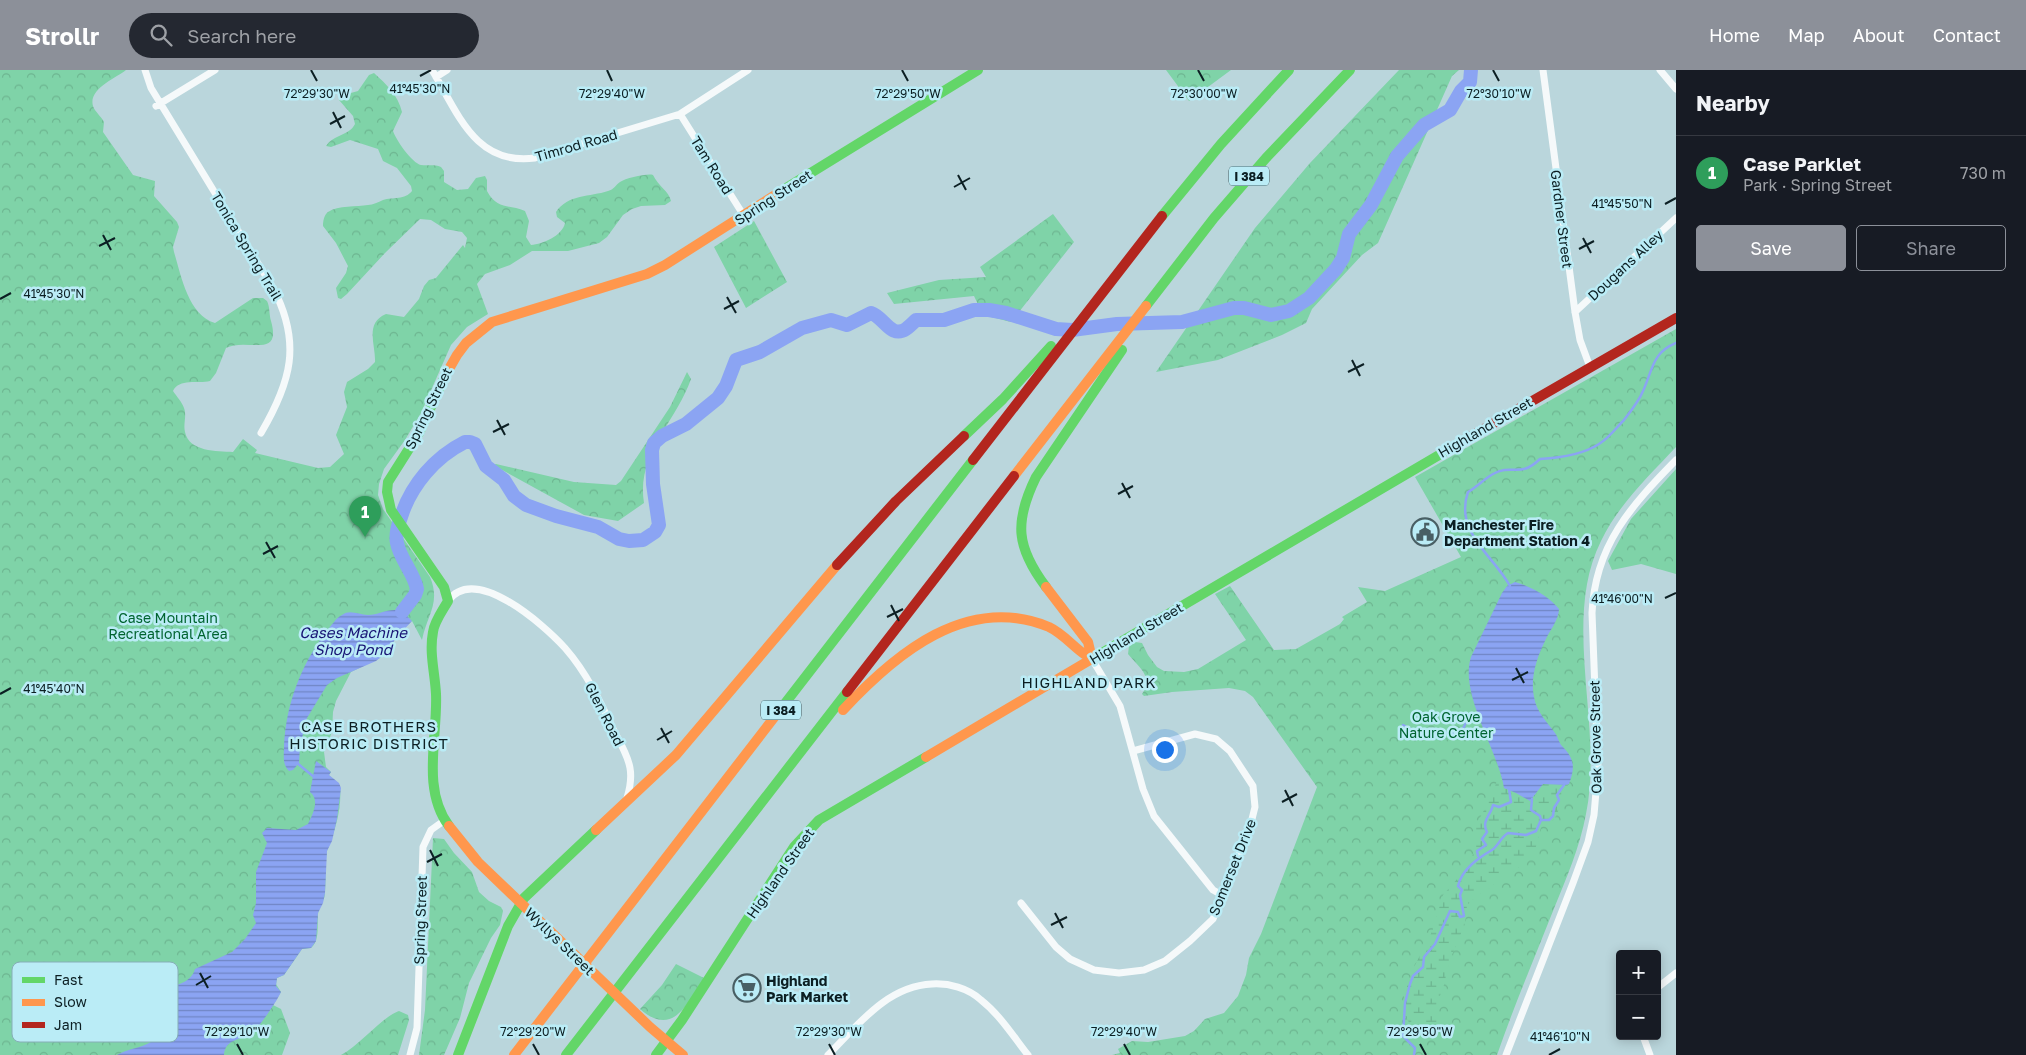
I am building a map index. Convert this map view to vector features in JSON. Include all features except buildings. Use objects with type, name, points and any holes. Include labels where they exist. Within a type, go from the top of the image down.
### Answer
[{"type":"main road","name":"Spring Street","points":[[448,601],[444,587],[388,504],[388,482],[423,426],[452,360],[468,340],[479,330],[501,319],[647,274],[665,265],[844,151],[978,70]]},
{"type":"main road","name":"I 384","points":[[514,1055],[1102,292],[1192,178],[1289,70]]},
{"type":"main road","name":"I 384","points":[[566,1055],[1214,218],[1252,173],[1350,70]]},
{"type":"main road","points":[[802,751],[828,727],[872,679],[894,660],[922,641],[959,624],[998,618],[1034,622],[1059,632],[1070,640],[1084,656],[1092,659],[1092,650],[1088,642],[1031,567],[1022,544],[1021,518],[1027,495],[1036,477],[1132,334],[1139,313]]},
{"type":"main road","points":[[458,1055],[508,926],[520,903],[534,887],[624,806],[690,740],[855,544],[896,501],[1003,399],[1059,337],[1084,316]]},
{"type":"main road","name":"Highland Street","points":[[656,1055],[794,847],[810,828],[833,811],[1676,318]]},
{"type":"main road","points":[[446,820],[437,798],[433,776],[436,695],[432,646],[434,629],[448,601]]},
{"type":"main road","name":"Wyllys Street","points":[[446,820],[478,862],[632,1010],[683,1055]]},
{"type":"street","name":"Tonica Spring Trail","points":[[145,70],[158,105],[273,288],[286,316],[290,342],[285,385],[261,433]]},
{"type":"street","points":[[158,105],[215,70]]},
{"type":"street","points":[[434,73],[447,70]]},
{"type":"street","name":"Timrod Road","points":[[434,73],[471,134],[484,148],[501,157],[518,160],[535,158],[680,114],[748,70]]},
{"type":"street","points":[[1660,70],[1676,89]]},
{"type":"street","name":"Gardner Street","points":[[1545,71],[1575,312],[1580,340],[1590,367]]},
{"type":"street","name":"Tam Road","points":[[680,114],[744,216]]},
{"type":"street","name":"Dougans Alley","points":[[1575,312],[1676,218]]},
{"type":"street","name":"Oak Grove Street","points":[[1506,1055],[1576,875],[1588,842],[1594,815],[1598,768],[1592,613],[1593,588],[1600,563],[1612,537],[1627,515],[1647,490],[1676,460]]},
{"type":"street","name":"Glen Road","points":[[448,601],[453,594],[469,589],[484,590],[503,598],[529,615],[565,648],[594,689],[630,766],[630,787],[624,806]]},
{"type":"street","points":[[1092,659],[1119,702],[1143,789],[1154,816],[1213,890],[1222,895]]},
{"type":"street","name":"Somerset Drive","points":[[1021,903],[1056,947],[1070,958],[1094,970],[1119,973],[1144,970],[1165,961],[1190,941],[1212,919],[1253,814],[1255,807],[1253,786],[1230,751],[1216,739],[1195,734],[1133,751]]},
{"type":"street","name":"Spring Street","points":[[410,1055],[417,1028],[423,847],[431,830],[446,820]]},
{"type":"street","points":[[1661,985],[1676,973]]},
{"type":"street","points":[[828,1055],[877,1006],[896,992],[919,984],[942,983],[962,988],[980,998],[995,1012],[1028,1055]]},
{"type":"street","points":[[1644,1040],[1650,1055]]},
{"type":"green space","name":"Case Mountain Recreational Area","points":[[0,70],[126,70],[99,89],[95,94],[93,106],[104,122],[103,132],[133,175],[155,181],[154,196],[177,222],[179,227],[173,247],[183,282],[192,303],[206,319],[215,323],[253,298],[263,298],[269,306],[273,333],[271,340],[267,344],[234,345],[226,348],[216,373],[210,381],[180,384],[173,391],[184,408],[185,432],[188,439],[204,449],[233,452],[243,439],[257,450],[255,453],[318,468],[330,467],[344,454],[336,435],[347,407],[344,392],[347,382],[368,369],[375,362],[373,329],[375,323],[386,314],[404,317],[419,299],[424,286],[429,280],[436,278],[463,245],[465,248],[467,238],[462,232],[445,229],[431,220],[420,219],[347,294],[341,299],[338,298],[336,288],[346,273],[348,266],[336,243],[323,226],[328,212],[337,208],[372,204],[406,196],[412,191],[411,186],[397,168],[383,161],[378,149],[350,140],[331,147],[326,146],[333,139],[349,131],[355,124],[353,116],[339,100],[340,96],[358,91],[369,75],[374,73],[398,100],[402,112],[393,131],[409,156],[421,165],[441,167],[444,171],[444,182],[457,190],[468,189],[476,178],[485,176],[487,191],[495,201],[504,206],[525,211],[529,221],[526,237],[531,245],[546,241],[560,232],[565,223],[557,217],[556,212],[567,202],[610,190],[627,179],[642,175],[653,175],[668,194],[671,201],[665,205],[641,206],[632,209],[623,215],[607,237],[599,243],[568,251],[532,251],[510,265],[485,274],[477,284],[488,314],[467,327],[451,345],[421,413],[405,440],[384,469],[378,495],[383,509],[430,577],[433,586],[434,602],[422,640],[412,621],[401,631],[382,657],[351,672],[336,701],[333,712],[332,732],[324,752],[326,767],[331,772],[329,775],[340,787],[339,812],[326,854],[325,896],[318,912],[316,941],[311,948],[302,949],[284,975],[277,978],[276,984],[281,992],[273,1005],[281,1009],[290,1033],[282,1055],[0,1055]]},
{"type":"green space","points":[[1166,70],[1231,70],[1189,101]]},
{"type":"green space","points":[[1399,70],[1459,70],[1452,76],[1378,243],[1362,255],[1312,309],[1306,323],[1282,335],[1218,360],[1156,372],[1255,228],[1310,163]]},
{"type":"green space","points":[[1053,214],[1074,242],[1011,322],[983,315],[974,296],[894,304],[887,293],[939,280],[986,277],[980,267]]},
{"type":"green space","points":[[754,221],[787,282],[746,308],[714,247]]},
{"type":"green space","name":"Oak Grove Nature Center","points":[[1676,329],[1676,447],[1635,491],[1616,515],[1601,541],[1590,572],[1584,605],[1583,640],[1590,746],[1590,781],[1586,814],[1568,875],[1497,1055],[1112,1055],[1120,1053],[1118,1049],[1132,1041],[1148,1042],[1185,1036],[1194,1031],[1205,1019],[1224,1013],[1238,996],[1246,975],[1249,958],[1261,934],[1317,787],[1253,697],[1245,691],[1229,688],[1144,696],[1142,694],[1147,686],[1146,676],[1128,654],[1129,646],[1135,642],[1142,643],[1157,667],[1164,671],[1184,672],[1198,669],[1246,640],[1215,594],[1230,586],[1274,650],[1296,649],[1340,624],[1344,619],[1342,617],[1367,602],[1358,587],[1385,591],[1461,557],[1415,477]]},
{"type":"green space","points":[[687,372],[691,379],[651,454],[646,469],[643,485],[644,503],[618,521],[584,515],[493,465],[496,464],[574,482],[616,485],[621,481],[670,407]]},
{"type":"green space","points":[[1676,469],[1676,574],[1641,564],[1612,570],[1608,561],[1631,519]]},
{"type":"green space","points":[[1501,771],[1504,788],[1516,793],[1526,801],[1534,797],[1543,783],[1569,784],[1555,818],[1541,827],[1537,845],[1527,860],[1513,872],[1499,879],[1490,888],[1476,896],[1467,905],[1465,924],[1449,962],[1443,989],[1438,1000],[1438,1026],[1434,1030],[1425,1032],[1413,1028],[1404,1015],[1404,995],[1414,967],[1432,932],[1443,895],[1467,868],[1476,847],[1474,838],[1475,827],[1490,799]]},
{"type":"green space","points":[[433,838],[444,839],[472,872],[479,892],[489,901],[501,907],[503,911],[500,925],[491,938],[469,983],[460,1018],[444,1055],[419,1055],[425,1010]]},
{"type":"green space","points":[[676,964],[704,978],[685,1007],[678,1014],[670,1019],[662,1020],[652,1017],[640,1009],[662,985]]},
{"type":"green space","points":[[399,1011],[408,1015],[409,1020],[398,1055],[341,1055],[356,1045],[386,1019]]},
{"type":"water","points":[[1515,582],[1539,592],[1559,609],[1554,625],[1537,661],[1533,690],[1539,712],[1556,735],[1573,764],[1569,784],[1543,784],[1530,801],[1504,788],[1470,688],[1469,672],[1471,657],[1502,593],[1507,586]]},
{"type":"water","name":"Cases Machine Shop Pond","points":[[395,610],[406,615],[412,621],[396,638],[386,653],[376,661],[337,678],[327,685],[307,718],[300,746],[299,763],[293,770],[289,771],[284,762],[285,730],[288,715],[302,671],[317,645],[336,620],[345,613],[371,615]]},
{"type":"water","points":[[316,761],[331,772],[329,775],[339,783],[341,788],[337,819],[332,841],[327,851],[325,893],[318,913],[316,941],[311,948],[302,949],[284,975],[277,978],[276,986],[281,992],[260,1024],[249,1035],[231,1042],[225,1049],[224,1055],[117,1055],[151,1042],[178,1042],[178,984],[187,980],[195,969],[232,952],[245,939],[256,923],[253,915],[256,903],[256,872],[267,843],[262,833],[267,828],[296,830],[308,824],[315,807],[315,799],[310,792]]},
{"type":"waterway","points":[[402,612],[415,595],[417,589],[396,540],[398,526],[405,505],[418,483],[434,464],[465,442],[475,444],[486,466],[504,480],[514,496],[526,505],[556,516],[598,527],[619,539],[629,541],[643,540],[655,532],[659,525],[653,484],[652,450],[654,443],[662,436],[686,424],[718,398],[726,386],[736,360],[760,352],[802,328],[831,320],[847,325],[871,313],[892,329],[901,331],[916,320],[944,320],[974,310],[1006,313],[1056,329],[1072,330],[1117,324],[1182,322],[1234,308],[1244,308],[1271,315],[1289,311],[1309,298],[1336,269],[1343,258],[1349,234],[1371,205],[1397,156],[1424,125],[1450,110],[1461,91],[1470,82],[1471,70]]},
{"type":"waterway","points":[[1510,586],[1471,531],[1466,519],[1465,506],[1468,492],[1500,471],[1521,470],[1533,465],[1540,459],[1563,457],[1578,453],[1603,442],[1624,420],[1637,402],[1654,362],[1662,352],[1676,343]]},
{"type":"waterway","points":[[1403,725],[1411,729],[1414,735],[1429,731],[1457,734],[1464,727],[1468,717],[1481,716]]},
{"type":"waterway","points":[[297,763],[314,777]]},
{"type":"waterway","points":[[1541,820],[1549,820],[1553,816],[1554,808],[1559,800],[1557,795],[1564,785]]},
{"type":"waterway","points":[[1478,856],[1477,851],[1486,845],[1482,839],[1487,832],[1485,825],[1493,805],[1499,807],[1511,802],[1509,789]]},
{"type":"waterway","points":[[1414,1055],[1415,1048],[1403,1036],[1405,1003],[1413,976],[1423,967],[1424,957],[1435,944],[1450,911],[1458,912],[1460,917],[1464,916],[1460,895],[1462,890],[1458,886],[1467,869],[1476,860],[1494,848],[1508,833],[1526,835],[1536,831],[1541,820],[1540,816],[1531,810],[1532,799]]},
{"type":"traffic: fast","points":[[783,190],[978,70]]},
{"type":"traffic: fast","points":[[1162,216],[1221,144],[1289,70]]},
{"type":"traffic: fast","points":[[1146,306],[1214,218],[1266,158],[1350,70]]},
{"type":"traffic: fast","points":[[964,436],[1003,399],[1051,346]]},
{"type":"traffic: fast","points":[[1046,587],[1036,573],[1024,546],[1022,534],[1024,508],[1036,477],[1122,350]]},
{"type":"traffic: fast","points":[[445,376],[419,433],[388,482],[387,492],[391,510],[444,587],[448,601],[435,624],[432,648],[436,694],[433,779],[435,796],[440,811],[449,826]]},
{"type":"traffic: fast","points":[[1095,657],[1468,438]]},
{"type":"traffic: fast","points":[[776,715],[973,460]]},
{"type":"traffic: fast","points":[[566,1055],[847,692]]},
{"type":"traffic: fast","points":[[656,1055],[682,1020],[794,847],[819,820],[926,757]]},
{"type":"traffic: fast","points":[[458,1055],[508,926],[524,898],[596,830]]},
{"type":"traffic: slow","points":[[445,376],[466,343],[492,322],[647,274],[665,265],[783,190]]},
{"type":"traffic: slow","points":[[1014,476],[1146,306]]},
{"type":"traffic: slow","points":[[596,830],[676,755],[837,565]]},
{"type":"traffic: slow","points":[[843,710],[863,689],[909,650],[935,635],[961,624],[990,618],[1019,619],[1049,627],[1061,634],[1092,659],[1088,642],[1046,587]]},
{"type":"traffic: slow","points":[[926,757],[1095,657]]},
{"type":"traffic: slow","points":[[514,1055],[776,715]]},
{"type":"traffic: slow","points":[[449,826],[478,862],[650,1027],[683,1055]]},
{"type":"traffic: jam","points":[[973,460],[1162,216]]},
{"type":"traffic: jam","points":[[1468,438],[1676,318]]},
{"type":"traffic: jam","points":[[837,565],[896,501],[964,436]]},
{"type":"traffic: jam","points":[[847,692],[1014,476]]},
{"type":"place","name":"Manchester Fire Department Station 4","points":[[1425,532]]},
{"type":"place","name":"Case Parklet","points":[[365,537]]},
{"type":"place","name":"Highland Park Market","points":[[747,988]]},
{"type":"district","name":"HIGHLAND PARK","points":[[1089,682]]},
{"type":"district","name":"CASE BROTHERS HISTORIC DISTRICT","points":[[369,734]]}]
